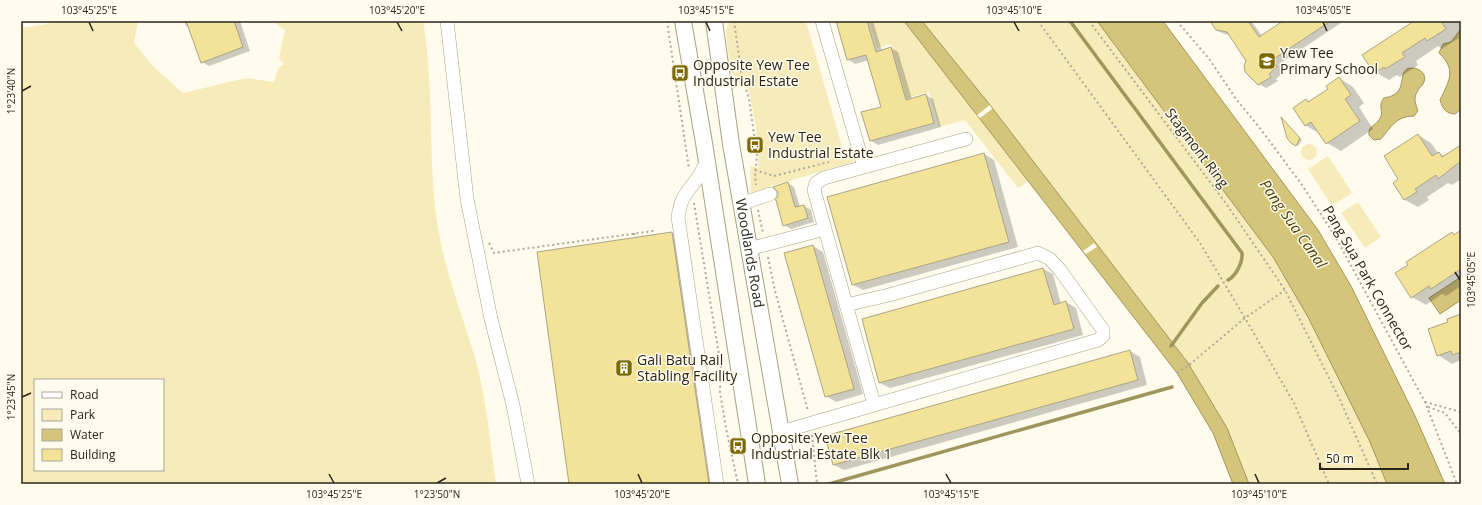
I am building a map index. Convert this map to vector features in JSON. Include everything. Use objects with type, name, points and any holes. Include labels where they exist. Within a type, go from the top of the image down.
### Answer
[{"type":"main road","name":"Woodlands Road","points":[[683,21],[757,484]]},
{"type":"main road","name":"Woodlands Road","points":[[714,21],[731,144],[790,484]]},
{"type":"street","points":[[447,21],[468,206],[491,319],[513,406],[528,484]]},
{"type":"street","points":[[822,21],[864,167]]},
{"type":"street","points":[[874,404],[814,190],[816,183],[824,178],[966,139]]},
{"type":"street","points":[[706,162],[680,206],[678,217],[717,484]]},
{"type":"street","points":[[741,204],[770,194]]},
{"type":"street","points":[[749,249],[825,229]]},
{"type":"street","points":[[781,432],[1098,340],[1103,336],[1103,330],[1060,270],[1050,259],[1038,253],[889,295],[846,305]]},
{"type":"path","points":[[667,21],[721,367],[720,392],[738,484]]},
{"type":"path","points":[[1038,21],[1200,243],[1294,403],[1329,484]]},
{"type":"path","name":"Stagmont Ring","points":[[1089,21],[1225,202],[1285,290],[1340,400],[1377,484]]},
{"type":"path","name":"Pang Sua Park Connector","points":[[1177,21],[1210,60],[1236,99],[1300,182],[1335,236],[1428,407],[1456,484]]},
{"type":"path","points":[[755,170],[774,176],[833,162]]},
{"type":"path","points":[[494,253],[634,233],[653,231],[654,235]]},
{"type":"path","points":[[634,233],[635,238]]},
{"type":"path","points":[[617,236],[618,240]]},
{"type":"path","points":[[599,238],[600,243]]},
{"type":"path","points":[[581,241],[582,245]]},
{"type":"path","points":[[564,243],[564,248]]},
{"type":"path","points":[[545,246],[545,251]]},
{"type":"path","points":[[1177,373],[1189,365],[1245,318],[1285,290]]},
{"type":"path","points":[[1425,402],[1461,412]]},
{"type":"path","points":[[1428,407],[1444,413],[1461,434]]},
{"type":"green space","points":[[53,21],[138,21],[134,43],[153,66],[183,93],[246,78],[274,82],[278,68],[284,64],[279,58],[285,30],[272,21],[423,21],[429,72],[433,176],[438,227],[445,261],[480,376],[486,407],[496,484],[21,484],[21,28],[47,24]]},
{"type":"green space","points":[[732,21],[806,21],[845,157],[853,155],[853,162],[759,190],[756,194],[751,194],[750,166],[758,168],[757,137],[754,115],[747,85],[740,84],[736,81],[731,65],[726,29]]},
{"type":"green space","points":[[869,21],[904,21],[1029,181],[1018,188],[965,120],[939,127],[929,92],[896,101],[894,92],[904,89],[891,44],[877,48]]},
{"type":"green space","points":[[922,21],[1097,21],[1273,257],[1308,317],[1370,442],[1387,484],[1249,484],[1227,428],[1189,365],[990,105]]},
{"type":"green space","points":[[1309,144],[1315,146],[1317,152],[1315,158],[1309,160],[1303,158],[1301,152],[1303,146]]},
{"type":"green space","points":[[1328,156],[1352,193],[1332,206],[1308,169]]},
{"type":"green space","points":[[1358,202],[1381,237],[1365,248],[1341,213]]},
{"type":"water","points":[[904,21],[922,21],[990,105],[1188,363],[1227,428],[1249,484],[1233,484],[1213,433],[1177,373]]},
{"type":"water","name":"Pang Sua Canal","points":[[1097,21],[1163,21],[1318,230],[1351,286],[1415,416],[1445,484],[1387,484],[1370,442],[1308,317],[1273,257]]},
{"type":"water","points":[[1461,29],[1461,109],[1455,114],[1449,113],[1445,110],[1440,100],[1450,76],[1450,70],[1445,59],[1439,53],[1443,44],[1451,42]]},
{"type":"water","points":[[1407,69],[1419,69],[1425,77],[1415,97],[1418,111],[1414,116],[1408,116],[1398,120],[1391,126],[1381,139],[1374,140],[1369,135],[1369,132],[1380,118],[1382,113],[1381,104],[1384,98],[1397,93],[1400,89],[1404,72]]},
{"type":"water","points":[[1461,277],[1461,300],[1440,314],[1429,298]]},
{"type":"pier","points":[[990,105],[992,109],[980,118],[977,115]]},
{"type":"pier","points":[[1094,243],[1097,247],[1086,254],[1083,251]]},
{"type":"building","points":[[186,21],[234,21],[243,47],[201,63]]},
{"type":"building","points":[[836,21],[867,21],[876,52],[891,47],[906,100],[926,94],[934,123],[870,141],[861,112],[881,107],[866,55],[847,60]]},
{"type":"building","points":[[1210,21],[1248,21],[1259,37],[1283,21],[1331,21],[1272,60],[1277,67],[1269,74],[1271,77],[1258,85],[1245,72],[1244,66],[1246,61],[1227,32],[1216,30]]},
{"type":"building","points":[[1414,21],[1441,21],[1446,29],[1427,41],[1425,38],[1402,53],[1405,57],[1385,69],[1384,67],[1374,73],[1362,55]]},
{"type":"building","points":[[1339,77],[1351,95],[1345,99],[1360,121],[1326,144],[1311,122],[1305,126],[1293,108],[1306,99],[1308,102],[1328,89],[1326,86]]},
{"type":"building","points":[[1281,117],[1300,138],[1296,146],[1287,138]]},
{"type":"building","points":[[1418,134],[1432,156],[1439,152],[1442,157],[1461,145],[1461,161],[1438,179],[1436,175],[1415,189],[1417,192],[1404,200],[1393,183],[1398,179],[1384,156]]},
{"type":"building","points":[[984,153],[1009,242],[852,285],[827,197]]},
{"type":"building","points":[[788,182],[795,207],[804,205],[808,218],[783,226],[775,200],[778,196],[778,192],[773,187]]},
{"type":"building","points":[[1461,230],[1461,269],[1431,289],[1429,286],[1411,298],[1395,273],[1408,265],[1406,262],[1452,232],[1454,235]]},
{"type":"building","name":"Gali Batu Rail Stabling Facility","points":[[672,232],[709,484],[569,484],[537,252]]},
{"type":"building","points":[[813,245],[854,389],[825,397],[784,253]]},
{"type":"building","points":[[1043,268],[1054,305],[1066,301],[1074,329],[879,383],[862,319]]},
{"type":"building","points":[[1461,314],[1461,352],[1452,355],[1451,351],[1437,356],[1428,329],[1448,322],[1447,319]]},
{"type":"building","points":[[1130,350],[1138,380],[833,465],[825,436]]},
{"type":"waterway","points":[[1070,21],[1242,253],[1238,268],[1234,275],[1228,280]]},
{"type":"waterway","points":[[1171,346],[1202,303],[1218,286]]},
{"type":"waterway","points":[[829,484],[1172,387]]},
{"type":"place","name":"Yew Tee Primary School","points":[[1267,61]]},
{"type":"place","name":"Opposite Yew Tee Industrial Estate","points":[[680,73]]},
{"type":"place","name":"Yew Tee Industrial Estate","points":[[755,145]]},
{"type":"place","name":"Gali Batu Rail Stabling Facility","points":[[624,368]]},
{"type":"place","name":"Opposite Yew Tee Industrial Estate Blk 1","points":[[738,446]]}]
